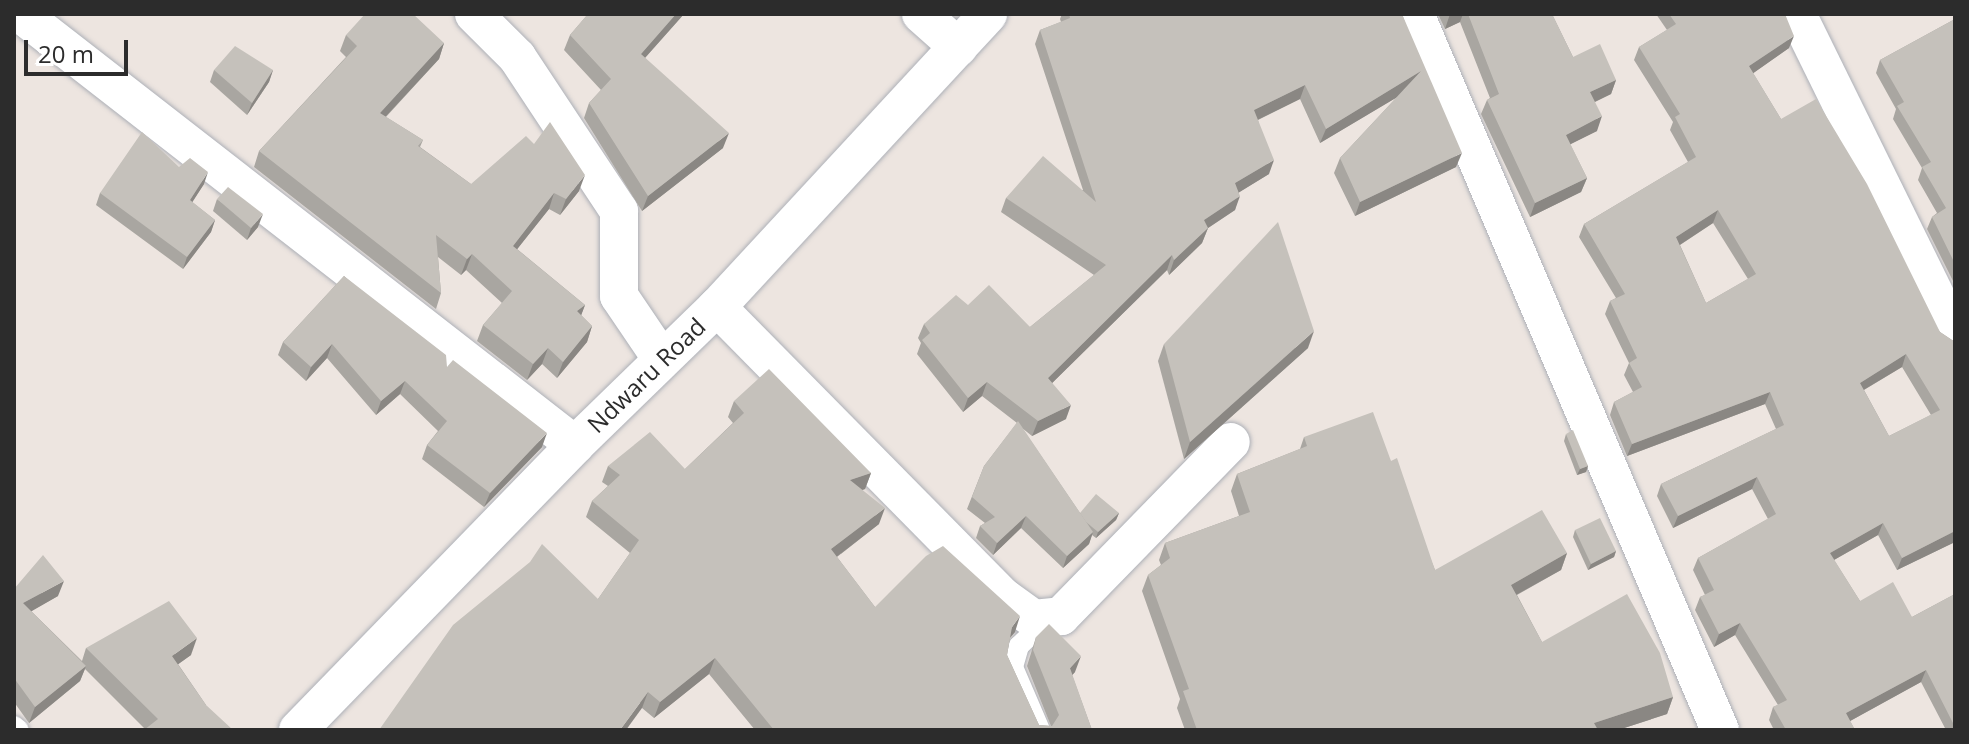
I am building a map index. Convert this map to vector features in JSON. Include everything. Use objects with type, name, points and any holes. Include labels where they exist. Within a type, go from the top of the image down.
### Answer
[{"type":"street","points":[[21,14],[575,445]]},
{"type":"street","points":[[474,14],[517,57],[619,211],[619,296],[661,358]]},
{"type":"street","points":[[921,14],[958,47]]},
{"type":"street","name":"Ndwaru Road","points":[[298,730],[661,358],[717,307],[988,14]]},
{"type":"street","points":[[1415,14],[1716,729]]},
{"type":"street","points":[[1797,14],[1955,335]]},
{"type":"street","points":[[717,307],[1002,596],[1023,615],[1045,621],[1061,616],[1231,442]]},
{"type":"lane","points":[[1040,730],[1013,667],[1019,646],[1045,621]]},
{"type":"lane","points":[[14,726],[19,730]]},
{"type":"building","points":[[365,14],[413,14],[444,43],[380,113],[423,140],[418,146],[471,184],[526,136],[534,144],[550,122],[585,175],[566,199],[554,193],[513,246],[585,305],[577,311],[592,326],[563,362],[548,348],[533,364],[483,325],[512,291],[472,254],[467,259],[436,235],[441,293],[259,151],[357,46],[346,35]]},
{"type":"building","points":[[588,14],[676,14],[641,54],[729,133],[648,196],[589,103],[611,79],[570,35]]},
{"type":"building","points":[[1069,14],[1402,14],[1462,153],[1360,202],[1340,158],[1421,71],[1326,129],[1305,85],[1254,110],[1274,160],[1235,183],[1240,196],[1204,220],[1208,228],[1174,260],[1172,255],[1048,378],[1071,405],[1038,421],[987,382],[968,398],[922,340],[930,333],[924,324],[956,295],[968,305],[989,285],[1030,327],[1106,265],[1006,198],[1043,156],[1096,202],[1040,30],[1070,18]]},
{"type":"building","points":[[1468,14],[1552,14],[1573,57],[1600,44],[1616,80],[1590,92],[1602,116],[1566,135],[1587,178],[1535,203],[1487,100],[1499,94]]},
{"type":"building","points":[[1669,14],[1785,14],[1794,36],[1749,66],[1781,119],[1816,99],[1867,184],[1940,332],[1955,342],[1955,531],[1902,558],[1883,523],[1830,553],[1860,601],[1893,582],[1912,617],[1955,594],[1955,727],[1926,670],[1846,713],[1855,730],[1786,730],[1773,707],[1787,700],[1740,623],[1719,634],[1700,597],[1714,590],[1698,558],[1776,514],[1757,477],[1678,516],[1661,484],[1784,425],[1770,392],[1632,444],[1614,402],[1642,387],[1629,363],[1637,358],[1610,301],[1625,294],[1584,224],[1696,157],[1675,117],[1680,114],[1639,47],[1676,24]],"holes":[[[1718,210],[1756,274],[1706,303],[1676,237]],[[1906,354],[1940,410],[1889,436],[1860,383]]]},
{"type":"building","points":[[1955,19],[1955,264],[1932,217],[1946,208],[1922,167],[1931,162],[1897,106],[1904,102],[1880,60]]},
{"type":"building","points":[[235,46],[273,70],[252,103],[214,70]]},
{"type":"building","points":[[142,132],[179,167],[190,158],[208,172],[190,200],[215,220],[187,257],[100,193]]},
{"type":"building","points":[[228,187],[263,214],[251,228],[217,199]]},
{"type":"building","points":[[1278,222],[1314,331],[1190,442],[1164,344]]},
{"type":"building","points":[[344,276],[446,355],[447,367],[453,360],[547,433],[490,493],[427,445],[447,421],[405,381],[381,401],[332,344],[311,367],[283,342]]},
{"type":"building","points":[[769,369],[871,473],[850,480],[885,508],[831,549],[875,607],[926,556],[943,546],[1020,616],[1012,627],[1007,655],[1039,725],[1052,726],[1059,715],[1033,650],[1036,637],[1049,624],[1081,656],[1070,668],[1092,730],[774,730],[715,658],[660,702],[648,692],[620,730],[379,730],[453,625],[530,562],[542,544],[598,599],[639,540],[592,501],[620,475],[608,466],[650,432],[685,469],[744,413],[734,401]]},
{"type":"building","points":[[1373,412],[1391,461],[1397,458],[1435,570],[1542,510],[1567,553],[1511,585],[1542,642],[1627,594],[1660,653],[1673,697],[1594,723],[1598,730],[1197,730],[1183,691],[1189,689],[1148,575],[1170,558],[1165,543],[1250,512],[1237,474],[1307,446],[1304,437]]},
{"type":"building","points":[[1018,421],[1093,532],[1067,556],[1026,516],[997,543],[980,526],[995,517],[972,497],[984,466]]},
{"type":"building","points":[[1573,430],[1588,466],[1580,469],[1566,434]]},
{"type":"building","points":[[1096,494],[1119,513],[1098,532],[1080,513]]},
{"type":"building","points":[[1600,518],[1616,551],[1591,564],[1575,530]]},
{"type":"building","points":[[43,555],[64,581],[23,603],[86,666],[35,707],[14,678],[14,589]]},
{"type":"building","points":[[169,601],[197,638],[172,656],[206,705],[233,730],[144,730],[158,719],[86,648]]}]
